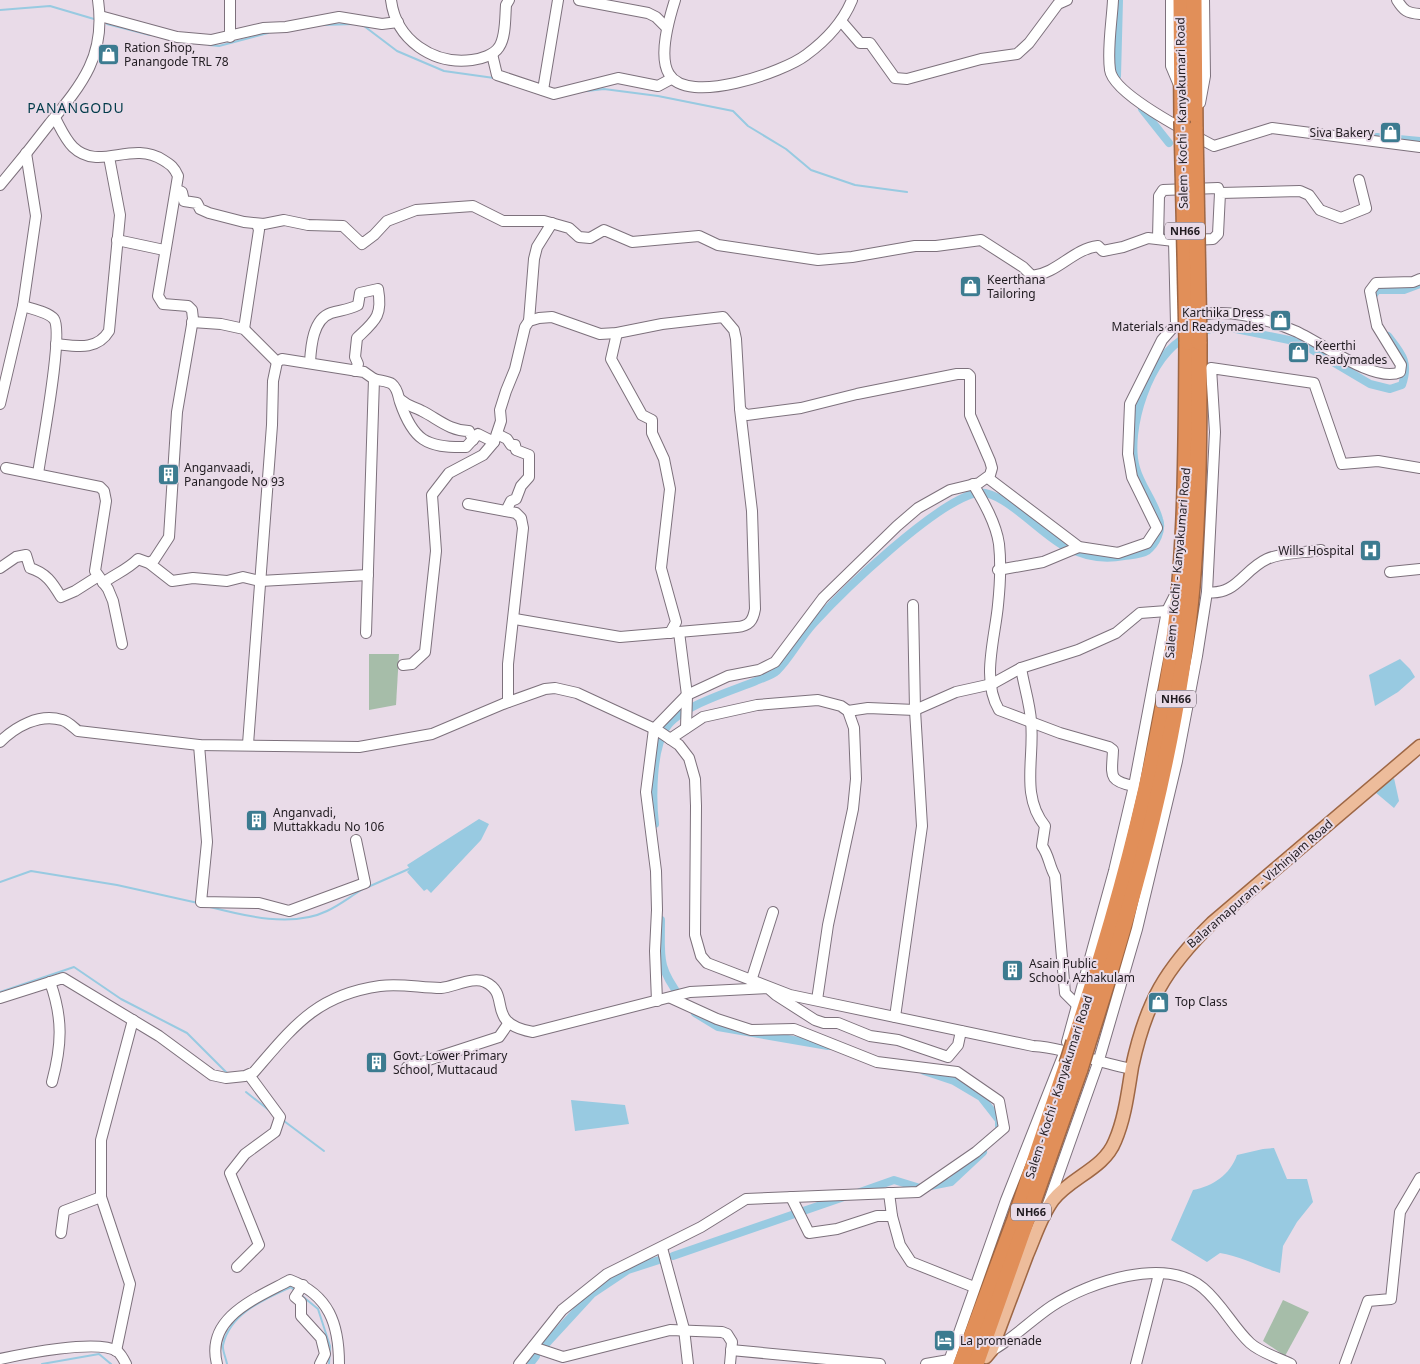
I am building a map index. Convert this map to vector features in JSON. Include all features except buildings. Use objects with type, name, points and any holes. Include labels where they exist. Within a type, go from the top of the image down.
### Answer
[{"type":"highway","name":"Salem - Kochi - Kanyakumari Road","points":[[1181,0],[1182,121],[1193,342]]},
{"type":"highway","name":"Salem - Kochi - Kanyakumari Road","points":[[1074,1054],[1121,940],[1147,842],[1182,666],[1192,589],[1196,534],[1192,429],[1195,129],[1194,0]]},
{"type":"highway","points":[[1193,342],[1211,368]]},
{"type":"highway","name":"Salem - Kochi - Kanyakumari Road","points":[[953,1363],[981,1357],[1074,1054],[1135,839],[1170,664],[1192,429]]},
{"type":"main road","name":"Balaramapuram - Vizhinjam Road","points":[[981,1357],[1045,1213],[1066,1186],[1102,1161],[1116,1140],[1148,1010],[1163,979],[1183,952],[1212,923],[1420,746]]},
{"type":"street","points":[[0,185],[82,84],[93,61],[100,34],[98,0]]},
{"type":"street","points":[[230,0],[230,37]]},
{"type":"street","points":[[391,0],[403,32],[420,49],[442,59],[467,61],[480,59],[492,54],[502,42],[506,5],[509,0]]},
{"type":"street","points":[[542,90],[558,0]]},
{"type":"street","points":[[579,0],[648,13],[656,17],[667,28]]},
{"type":"street","points":[[675,0],[667,28],[666,67],[672,79],[683,85],[697,88],[714,87],[741,81],[786,66],[806,55],[842,21],[852,0]]},
{"type":"street","points":[[842,21],[860,43],[870,43],[895,78],[907,79],[929,71],[947,69],[981,59],[1017,54],[1029,43],[1058,4],[1066,0]]},
{"type":"street","points":[[1113,0],[1110,71],[1116,84],[1168,122],[1214,146],[1272,128],[1420,147]]},
{"type":"street","points":[[1171,0],[1171,66],[1181,91]]},
{"type":"street","points":[[1195,129],[1205,76],[1204,0]]},
{"type":"street","points":[[1397,0],[1403,10],[1409,13],[1420,14]]},
{"type":"street","points":[[100,16],[177,37],[211,40],[263,28],[286,27],[339,17],[382,24],[398,22]]},
{"type":"street","points":[[492,54],[497,75],[554,94],[618,78],[658,86],[672,79]]},
{"type":"street","points":[[55,118],[74,148],[90,156],[109,157],[128,152],[156,156],[174,167],[178,176],[177,190],[164,250],[158,296],[159,300],[164,304],[188,306],[192,310],[192,322],[177,412],[169,537],[154,560],[149,563]]},
{"type":"street","points":[[0,404],[23,306],[36,212],[26,153]]},
{"type":"street","points":[[56,344],[86,346],[95,344],[106,336],[109,331],[120,214],[109,157]]},
{"type":"street","points":[[1220,193],[1300,192],[1309,195],[1320,210],[1341,218],[1366,208],[1359,180]]},
{"type":"street","points":[[177,190],[182,192],[184,201],[197,204],[200,209],[209,213],[257,224],[284,220],[308,225],[343,226],[362,244],[374,235],[386,220],[416,210],[473,206],[503,221],[544,221],[569,228],[579,237],[590,238],[604,230],[632,242],[699,236],[718,245],[818,260],[852,257],[915,246],[936,246],[981,240],[1023,266],[1032,276],[1061,266],[1078,251],[1089,247],[1098,246],[1103,251],[1148,238],[1174,241],[1213,239],[1218,234],[1220,193],[1218,188],[1163,190],[1159,196],[1158,238]]},
{"type":"street","points":[[403,666],[412,664],[425,652],[436,551],[432,495],[449,473],[483,455],[495,438],[506,390],[515,369],[525,327],[529,321],[534,259],[537,247],[552,223]]},
{"type":"street","points":[[244,329],[259,230],[257,224]]},
{"type":"street","points":[[117,240],[164,250]]},
{"type":"street","points":[[1174,241],[1176,324]]},
{"type":"street","points":[[988,478],[1079,547],[1118,553],[1147,543],[1157,528],[1132,477],[1128,454],[1130,404],[1162,340],[1176,324],[1196,316],[1222,313],[1240,315],[1294,331],[1373,372],[1394,375],[1400,372],[1401,365],[1377,326],[1370,291],[1376,283],[1413,282],[1420,279]]},
{"type":"street","points":[[310,362],[314,333],[320,321],[330,314],[342,313],[358,305],[360,293],[378,289],[380,299],[377,319],[357,338],[355,357],[358,364],[355,371]]},
{"type":"street","points":[[23,306],[50,316],[55,320],[56,360],[38,474]]},
{"type":"street","points":[[515,619],[620,637],[745,626],[753,619],[755,609],[752,511],[740,408],[734,330],[723,317],[600,334],[552,317],[529,321]]},
{"type":"street","points":[[192,322],[221,324],[244,329],[276,362]]},
{"type":"street","points":[[617,333],[611,359],[642,415],[652,420],[652,434],[664,459],[668,475],[670,489],[661,568],[668,600],[676,622],[675,633],[687,695],[686,728]]},
{"type":"street","points":[[276,362],[288,359],[310,362],[370,374],[374,379],[366,633]]},
{"type":"street","points":[[248,744],[272,425],[273,381],[276,362]]},
{"type":"street","points":[[1045,1213],[1098,1062],[1138,929],[1177,761],[1207,592],[1215,432],[1211,368],[1314,383],[1342,464],[1378,461],[1420,468]]},
{"type":"street","points":[[657,1001],[655,951],[656,871],[646,792],[655,730],[687,695],[728,676],[760,670],[782,656],[823,598],[897,526],[918,508],[950,490],[988,478],[992,468],[970,415],[972,383],[968,374],[957,374],[857,394],[781,412],[747,415],[740,408]]},
{"type":"street","points":[[374,379],[390,382],[396,388],[410,427],[421,440],[433,445],[466,447],[478,434],[507,439],[511,445],[515,445],[516,450],[528,455],[529,477],[521,486],[516,499],[511,501],[506,511]]},
{"type":"street","points":[[398,397],[410,408],[424,412],[439,423],[460,431],[469,431],[473,440]]},
{"type":"street","points":[[6,468],[100,487],[104,491],[106,502],[94,563],[100,580],[113,601],[122,644]]},
{"type":"street","points":[[973,484],[984,504],[999,543],[998,604],[991,655],[994,702],[999,710],[1032,723],[1109,747],[1113,750],[1114,779],[1118,783],[1134,786]]},
{"type":"street","points":[[468,504],[516,513],[521,518],[523,528],[515,619],[508,664],[508,702]]},
{"type":"street","points":[[998,570],[1043,562],[1079,547]]},
{"type":"street","points":[[1207,592],[1217,593],[1227,590],[1266,559],[1321,550]]},
{"type":"street","points":[[0,568],[16,557],[26,555],[30,568],[41,571],[51,580],[61,597],[127,570],[138,559],[149,563],[172,581],[193,578],[227,581],[243,577],[260,581],[368,575]]},
{"type":"street","points":[[1390,572],[1420,569]]},
{"type":"street","points":[[926,1364],[953,1363],[974,1288],[1074,1054],[1077,1005],[1134,786],[1167,612],[1178,586]]},
{"type":"street","points":[[895,1017],[922,826],[915,710],[913,605]]},
{"type":"street","points":[[848,711],[868,708],[915,710],[956,692],[992,684],[1021,668],[1078,650],[1116,633],[1140,613],[1167,612]]},
{"type":"street","points":[[1021,668],[1032,723],[1030,785],[1034,808],[1045,826],[1042,846],[1047,853],[1049,866],[1055,876],[1065,993],[1077,1005]]},
{"type":"street","points":[[0,742],[24,723],[38,719],[62,720],[78,731],[199,744],[341,748],[387,744],[432,734],[508,702],[545,689],[555,688],[577,693],[655,730],[686,752],[695,779],[695,935],[698,947],[707,963],[790,995],[1074,1054],[1098,1062],[1132,1069]]},
{"type":"street","points":[[670,739],[703,717],[757,705],[818,700],[841,706],[848,711],[854,728],[856,779],[853,809],[828,925],[817,1000]]},
{"type":"street","points":[[199,744],[207,842],[201,902],[259,903],[289,911],[364,883],[356,840]]},
{"type":"street","points":[[751,981],[773,912]]},
{"type":"street","points":[[0,998],[63,978],[133,1020],[212,1075],[226,1078],[249,1075],[300,1019],[313,1009],[329,1001],[380,986],[444,988],[481,980],[492,986],[496,991],[501,1014],[508,1024],[520,1030],[533,1032],[690,992],[768,988],[776,996],[815,1020],[824,1023],[838,1023],[870,1036],[898,1040],[948,1057],[958,1045],[961,1031]]},
{"type":"street","points":[[50,982],[58,1004],[60,1052],[52,1082]]},
{"type":"street","points":[[519,1364],[562,1310],[576,1296],[606,1274],[662,1248],[746,1200],[918,1192],[976,1152],[1004,1128],[1000,1101],[957,1072],[877,1062],[794,1029],[751,1030],[671,998]]},
{"type":"street","points":[[116,1351],[130,1284],[101,1197],[101,1140],[133,1020]]},
{"type":"street","points":[[407,1067],[499,1037],[508,1024]]},
{"type":"street","points":[[237,1267],[259,1245],[230,1173],[245,1154],[274,1132],[280,1117],[249,1075]]},
{"type":"street","points":[[1345,1364],[1368,1301],[1391,1299],[1400,1212],[1420,1178]]},
{"type":"street","points":[[889,1193],[892,1216],[900,1245],[911,1262],[974,1288]]},
{"type":"street","points":[[61,1233],[64,1211],[101,1197]]},
{"type":"street","points":[[791,1197],[809,1233],[837,1229],[877,1216],[892,1216]]},
{"type":"street","points":[[662,1248],[684,1329],[688,1364]]},
{"type":"street","points":[[1136,1364],[1159,1274]]},
{"type":"street","points":[[981,1357],[1053,1306],[1089,1287],[1124,1276],[1159,1274],[1186,1277],[1202,1287],[1214,1298],[1252,1345],[1291,1364]]},
{"type":"street","points":[[217,1364],[216,1340],[220,1330],[238,1308],[290,1280],[298,1290],[301,1302],[301,1316],[321,1338],[325,1354],[320,1364]]},
{"type":"street","points":[[298,1290],[325,1302],[336,1330],[339,1364]]},
{"type":"street","points":[[533,1347],[563,1357],[670,1330],[684,1329],[727,1334],[732,1342],[730,1364]]},
{"type":"street","points":[[0,1359],[58,1349],[106,1348],[116,1351],[126,1364]]},
{"type":"street","points":[[731,1350],[880,1364]]},
{"type":"green space","points":[[369,654],[399,654],[396,705],[369,710]]},
{"type":"green space","points":[[1283,1300],[1309,1312],[1285,1356],[1263,1341]]},
{"type":"water","points":[[1400,659],[1415,677],[1398,692],[1375,706],[1369,675]]},
{"type":"water","points":[[1394,778],[1399,801],[1394,808],[1375,792]]},
{"type":"water","points":[[479,819],[489,824],[481,840],[431,893],[427,889],[424,891],[407,872],[410,869],[407,865]]},
{"type":"water","points":[[571,1100],[625,1105],[629,1124],[575,1131]]},
{"type":"water","points":[[1274,1148],[1287,1179],[1307,1179],[1313,1202],[1297,1222],[1283,1246],[1280,1273],[1220,1253],[1207,1262],[1171,1240],[1193,1190],[1207,1186],[1220,1178],[1230,1168],[1237,1155]]},
{"type":"waterway","points":[[1117,76],[1119,0]]},
{"type":"waterway","points":[[0,10],[50,6],[94,19]]},
{"type":"waterway","points":[[107,24],[150,35]]},
{"type":"waterway","points":[[322,25],[355,24]]},
{"type":"waterway","points":[[364,26],[397,51],[444,71],[494,78]]},
{"type":"waterway","points":[[209,45],[219,46],[268,33]]},
{"type":"waterway","points":[[587,91],[604,89],[658,96],[733,111],[748,126],[786,149],[811,170],[855,185],[907,192]]},
{"type":"waterway","points":[[1142,109],[1169,143]]},
{"type":"waterway","points":[[1377,137],[1420,141]]},
{"type":"waterway","points":[[1373,296],[1377,290],[1404,290],[1420,284]]},
{"type":"waterway","points":[[1198,333],[1221,326],[1299,342],[1370,384],[1390,389],[1402,385],[1405,364],[1401,353],[1388,336]]},
{"type":"waterway","points":[[655,824],[653,788],[658,749],[661,737],[673,720],[707,700],[775,673],[814,623],[846,590],[891,549],[958,500],[976,493],[986,493],[1009,505],[1057,542],[1087,555],[1102,558],[1136,555],[1147,551],[1156,541],[1160,523],[1157,512],[1136,468],[1134,434],[1144,395],[1152,376],[1162,359],[1174,346],[1187,337]]},
{"type":"waterway","points":[[368,887],[411,868]]},
{"type":"waterway","points":[[0,882],[31,871],[117,885],[198,903]]},
{"type":"waterway","points":[[210,907],[253,917],[284,920],[299,919],[327,911],[363,889]]},
{"type":"waterway","points":[[661,920],[661,953],[664,969],[681,998]]},
{"type":"waterway","points":[[0,992],[74,967],[121,999],[187,1033],[229,1075]]},
{"type":"waterway","points":[[695,1013],[718,1027],[828,1046]]},
{"type":"waterway","points":[[924,1071],[954,1081],[981,1097],[999,1120],[999,1126]]},
{"type":"waterway","points":[[246,1092],[270,1111]]},
{"type":"waterway","points":[[284,1121],[324,1151]]},
{"type":"waterway","points":[[860,1192],[894,1180],[920,1188],[951,1182],[983,1152]]},
{"type":"waterway","points":[[673,1256],[844,1197]]},
{"type":"waterway","points":[[546,1344],[592,1294],[628,1270],[659,1260]]},
{"type":"waterway","points":[[227,1364],[223,1345],[233,1324],[260,1302],[291,1287],[295,1291]]},
{"type":"waterway","points":[[301,1295],[318,1309],[330,1346],[329,1364]]},
{"type":"waterway","points":[[42,1364],[99,1354],[111,1364]]},
{"type":"waterway","points":[[530,1364],[536,1356]]},
{"type":"place","name":"Ration Shop, Panangode TRL 78","points":[[108,55]]},
{"type":"place","name":"Siva Bakery","points":[[1390,133]]},
{"type":"place","name":"Keerthana Tailoring","points":[[971,287]]},
{"type":"place","name":"Karthika Dress Materials and Readymades","points":[[1280,320]]},
{"type":"place","name":"Keerthi Readymades","points":[[1299,353]]},
{"type":"place","name":"Anganvaadi, Panangode No 93","points":[[168,475]]},
{"type":"place","name":"Wills Hospital","points":[[1370,551]]},
{"type":"place","name":"Anganvadi, Muttakkadu No 106","points":[[257,820]]},
{"type":"place","name":"Asain Public School, Azhakulam","points":[[1013,971]]},
{"type":"place","name":"Top Class","points":[[1159,1002]]},
{"type":"place","name":"Govt. Lower Primary School, Muttacaud","points":[[377,1063]]},
{"type":"place","name":"La promenade","points":[[944,1341]]},
{"type":"district","name":"PANANGODU","points":[[76,108]]}]
